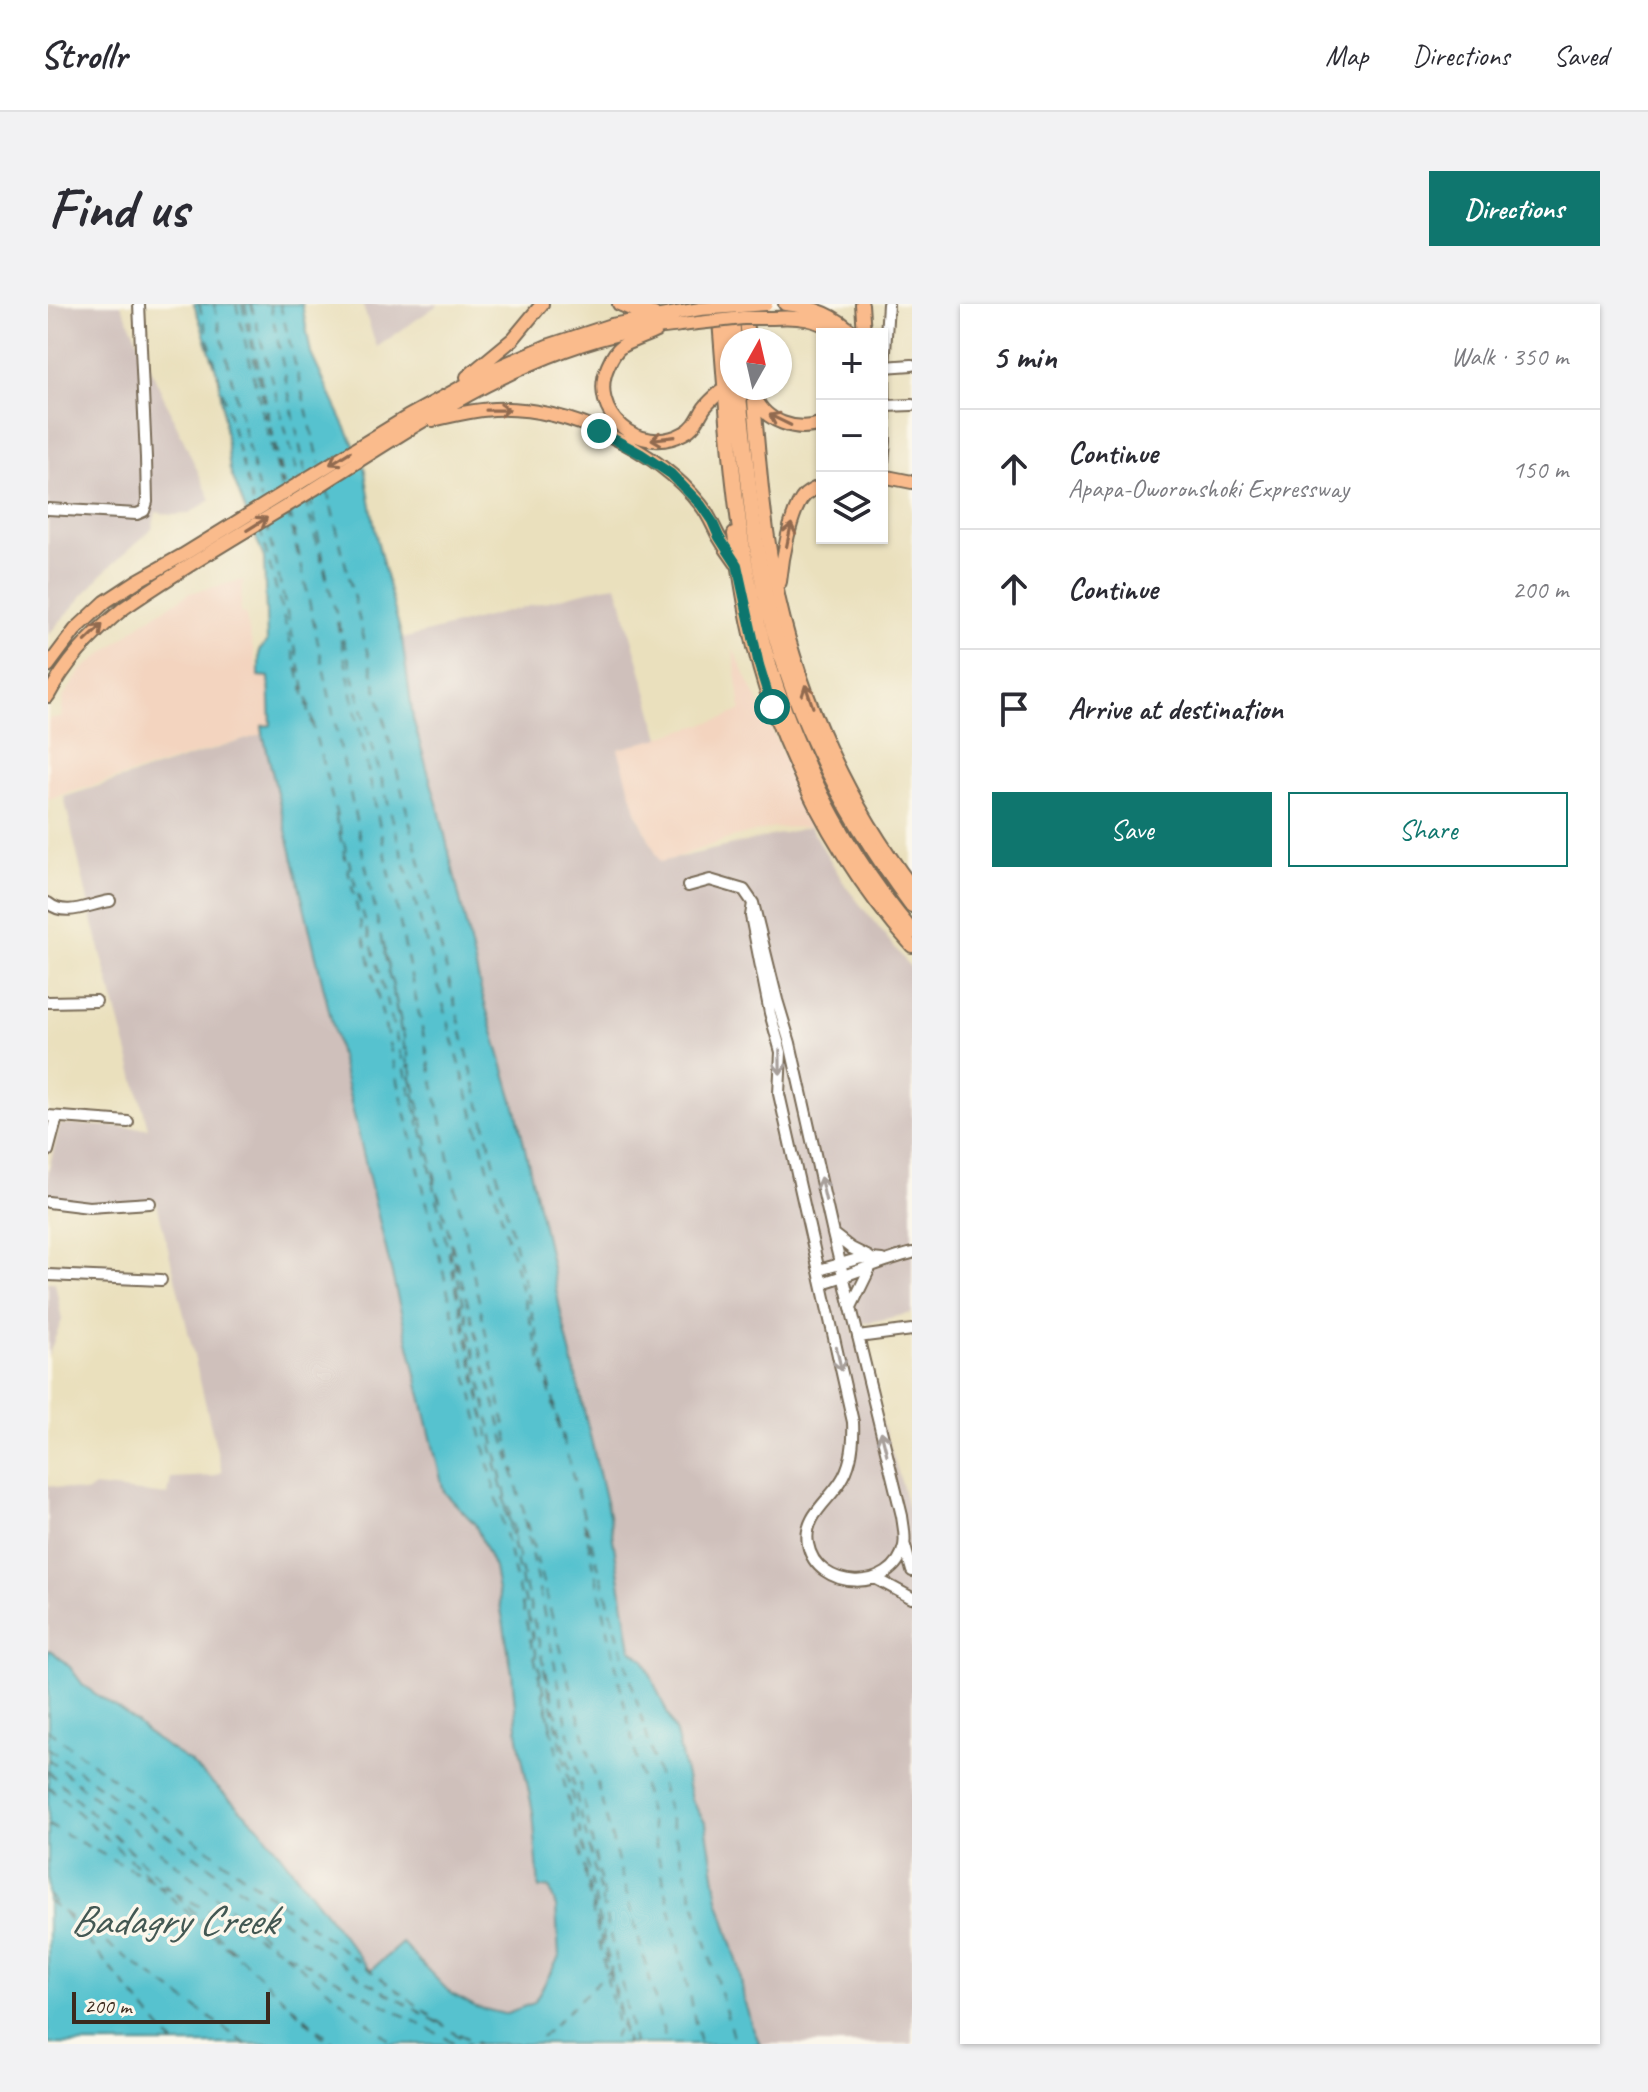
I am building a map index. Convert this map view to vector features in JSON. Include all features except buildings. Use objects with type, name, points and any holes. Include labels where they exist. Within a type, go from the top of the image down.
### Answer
[{"type":"highway","points":[[719,304],[739,518],[763,667],[777,705],[839,826],[912,932]]},
{"type":"highway","points":[[730,304],[733,328]]},
{"type":"highway","points":[[749,400],[759,553],[769,611],[797,703],[863,824]]},
{"type":"highway","points":[[763,667],[777,705]]},
{"type":"highway","points":[[843,790],[888,873],[912,905]]},
{"type":"main road","points":[[414,422],[513,339],[542,304]]},
{"type":"main road","points":[[619,304],[663,322]]},
{"type":"main road","points":[[663,322],[623,345],[606,370],[603,387],[609,413],[616,423],[628,433],[658,442],[692,428],[720,392],[713,304]]},
{"type":"main road","points":[[745,304],[747,328]]},
{"type":"main road","points":[[436,401],[496,368],[547,346],[611,325],[663,322],[712,307],[766,304]]},
{"type":"main road","points":[[785,304],[827,314],[847,328]]},
{"type":"main road","points":[[862,304],[864,328]]},
{"type":"main road","points":[[679,319],[808,319],[831,328]]},
{"type":"main road","points":[[49,692],[86,641],[187,560],[414,422],[550,357],[663,322]]},
{"type":"main road","points":[[721,400],[737,565],[763,667]]},
{"type":"main road","points":[[750,400],[779,597],[792,648],[843,790]]},
{"type":"main road","points":[[755,400],[758,406],[783,424],[793,427],[816,424]]},
{"type":"main road","points":[[414,422],[477,411],[518,410],[560,417],[599,431],[654,462],[680,483],[701,505],[737,565]]},
{"type":"main road","points":[[779,597],[781,572],[795,511],[805,496],[816,490]]},
{"type":"main road","points":[[48,666],[75,630],[105,602],[137,581],[187,560]]},
{"type":"main road","points":[[777,705],[801,774],[843,852],[867,890],[912,946]]},
{"type":"main road","points":[[863,824],[912,887]]},
{"type":"street","points":[[48,509],[137,514],[144,511],[147,502],[146,458],[139,304]]},
{"type":"street","points":[[886,328],[888,304]]},
{"type":"street","points":[[888,367],[912,365]]},
{"type":"street","points":[[888,406],[912,405]]},
{"type":"street","points":[[688,886],[710,880],[744,890],[753,903],[790,1043],[902,1516],[904,1544],[912,1571]]},
{"type":"street","points":[[48,903],[64,911],[110,901]]},
{"type":"street","points":[[753,903],[751,916],[781,1052],[779,1094],[853,1422],[854,1438],[849,1463],[841,1481],[813,1516],[807,1541],[810,1553],[829,1574],[845,1580],[864,1581],[875,1578],[896,1563],[904,1544]]},
{"type":"street","points":[[48,1002],[96,1001]]},
{"type":"street","points":[[48,1151],[52,1117],[128,1122]]},
{"type":"street","points":[[48,1202],[89,1207],[150,1203]]},
{"type":"street","points":[[833,1234],[871,1262]]},
{"type":"street","points":[[822,1283],[842,1271],[912,1253]]},
{"type":"street","points":[[851,1307],[871,1262]]},
{"type":"street","points":[[819,1270],[842,1271]]},
{"type":"street","points":[[48,1275],[161,1280]]},
{"type":"street","points":[[858,1337],[912,1330]]},
{"type":"street","points":[[875,1578],[912,1598]]},
{"type":"shaded area","points":[[48,304],[121,304],[211,500],[188,514],[156,512],[152,529],[105,571],[48,635]]},
{"type":"shaded area","points":[[362,304],[439,304],[377,347]]},
{"type":"shaded area","points":[[243,580],[240,614],[245,613],[259,676],[269,677],[271,726],[263,726],[263,734],[48,799],[48,722],[50,718],[61,718],[64,696],[82,670],[142,623],[190,593]]},
{"type":"shaded area","points":[[617,585],[660,738],[618,749],[637,814],[660,862],[810,827],[847,888],[912,969],[912,1313],[852,1326],[912,1523],[912,2044],[760,2044],[751,2024],[739,1967],[718,1899],[706,1824],[691,1799],[676,1733],[644,1660],[631,1649],[609,1515],[516,1110],[482,994],[440,814],[413,719],[402,639]]},
{"type":"shaded area","points":[[733,649],[792,772],[810,827],[772,828],[734,837],[660,863],[626,789],[618,749],[724,718],[741,710]]},
{"type":"shaded area","points":[[263,734],[444,1492],[475,1524],[494,1568],[512,1673],[518,1738],[533,1812],[539,1887],[549,1887],[556,1907],[559,1957],[534,2003],[504,2014],[476,2008],[450,1993],[402,1943],[370,1972],[260,1828],[190,1762],[84,1686],[69,1666],[48,1650],[48,1485],[86,1493],[94,1487],[168,1495],[171,1478],[213,1476],[222,1472],[156,1199],[94,1209],[48,1199],[48,1172],[60,1124],[148,1128],[94,927],[64,797]]},
{"type":"shaded area","points":[[48,1282],[55,1282],[62,1320],[48,1356]]},
{"type":"water","name":"Badagry Creek","points":[[194,304],[302,304],[311,354],[364,466],[377,540],[402,639],[413,719],[440,814],[482,994],[516,1110],[609,1515],[631,1649],[644,1660],[676,1733],[691,1799],[706,1824],[718,1899],[739,1967],[751,2024],[760,2044],[48,2044],[48,1650],[69,1666],[84,1686],[190,1762],[260,1828],[370,1971],[402,1943],[450,1993],[476,2007],[504,2014],[534,2003],[559,1957],[556,1907],[549,1887],[539,1888],[533,1812],[518,1738],[512,1673],[494,1568],[475,1524],[444,1492],[263,734],[262,726],[271,725],[269,677],[259,676],[259,651],[267,642],[264,558],[230,470],[219,379]]},
{"type":"ferry route","points":[[199,304],[253,504]]},
{"type":"ferry route","points":[[214,304],[261,501]]},
{"type":"ferry route","points":[[236,304],[281,489]]},
{"type":"ferry route","points":[[242,304],[282,486]]},
{"type":"ferry route","points":[[245,304],[284,486]]},
{"type":"ferry route","points":[[251,304],[299,479]]},
{"type":"ferry route","points":[[270,304],[306,475]]},
{"type":"ferry route","points":[[280,304],[320,464]]},
{"type":"ferry route","points":[[327,490],[564,1442]]},
{"type":"ferry route","points":[[310,497],[328,581]]},
{"type":"ferry route","points":[[305,500],[579,1499],[735,2044]]},
{"type":"ferry route","points":[[287,511],[298,555]]},
{"type":"ferry route","points":[[290,512],[478,1391],[617,1963],[535,2044]]},
{"type":"ferry route","points":[[266,523],[314,727]]},
{"type":"ferry route","points":[[260,529],[420,1126]]},
{"type":"ferry route","points":[[337,622],[515,1473]]},
{"type":"ferry route","points":[[335,815],[626,2044]]},
{"type":"ferry route","points":[[383,942],[437,1185]]},
{"type":"ferry route","points":[[433,1174],[667,2044]]},
{"type":"ferry route","points":[[450,1242],[515,1537]]},
{"type":"ferry route","points":[[449,1249],[482,1403]]},
{"type":"ferry route","points":[[505,1507],[553,1732]]},
{"type":"ferry route","points":[[524,1519],[606,1908]]},
{"type":"ferry route","points":[[584,1522],[700,2044]]},
{"type":"ferry route","points":[[544,1668],[627,2044]]},
{"type":"ferry route","points":[[48,1730],[469,2044]]},
{"type":"ferry route","points":[[48,1748],[366,1981],[439,2023]]},
{"type":"ferry route","points":[[48,1759],[273,1944]]},
{"type":"ferry route","points":[[48,1771],[171,1890]]},
{"type":"ferry route","points":[[48,1786],[153,1880]]},
{"type":"ferry route","points":[[48,1825],[457,2044]]},
{"type":"ferry route","points":[[584,1871],[618,2029],[610,2044]]},
{"type":"ferry route","points":[[157,1885],[239,1958]]},
{"type":"ferry route","points":[[175,1894],[330,2044]]},
{"type":"ferry route","points":[[48,1895],[57,1905]]},
{"type":"ferry route","points":[[48,1901],[246,2044]]},
{"type":"ferry route","points":[[64,1913],[174,2044]]},
{"type":"ferry route","points":[[284,1953],[394,2044]]},
{"type":"ferry route","points":[[618,1965],[634,2044]]},
{"type":"ferry route","points":[[291,2005],[335,2044]]},
{"type":"ferry route","points":[[459,2034],[479,2044]]},
{"type":"route","points":[[599,431],[671,474],[712,521],[737,565],[759,665],[772,707]]}]
